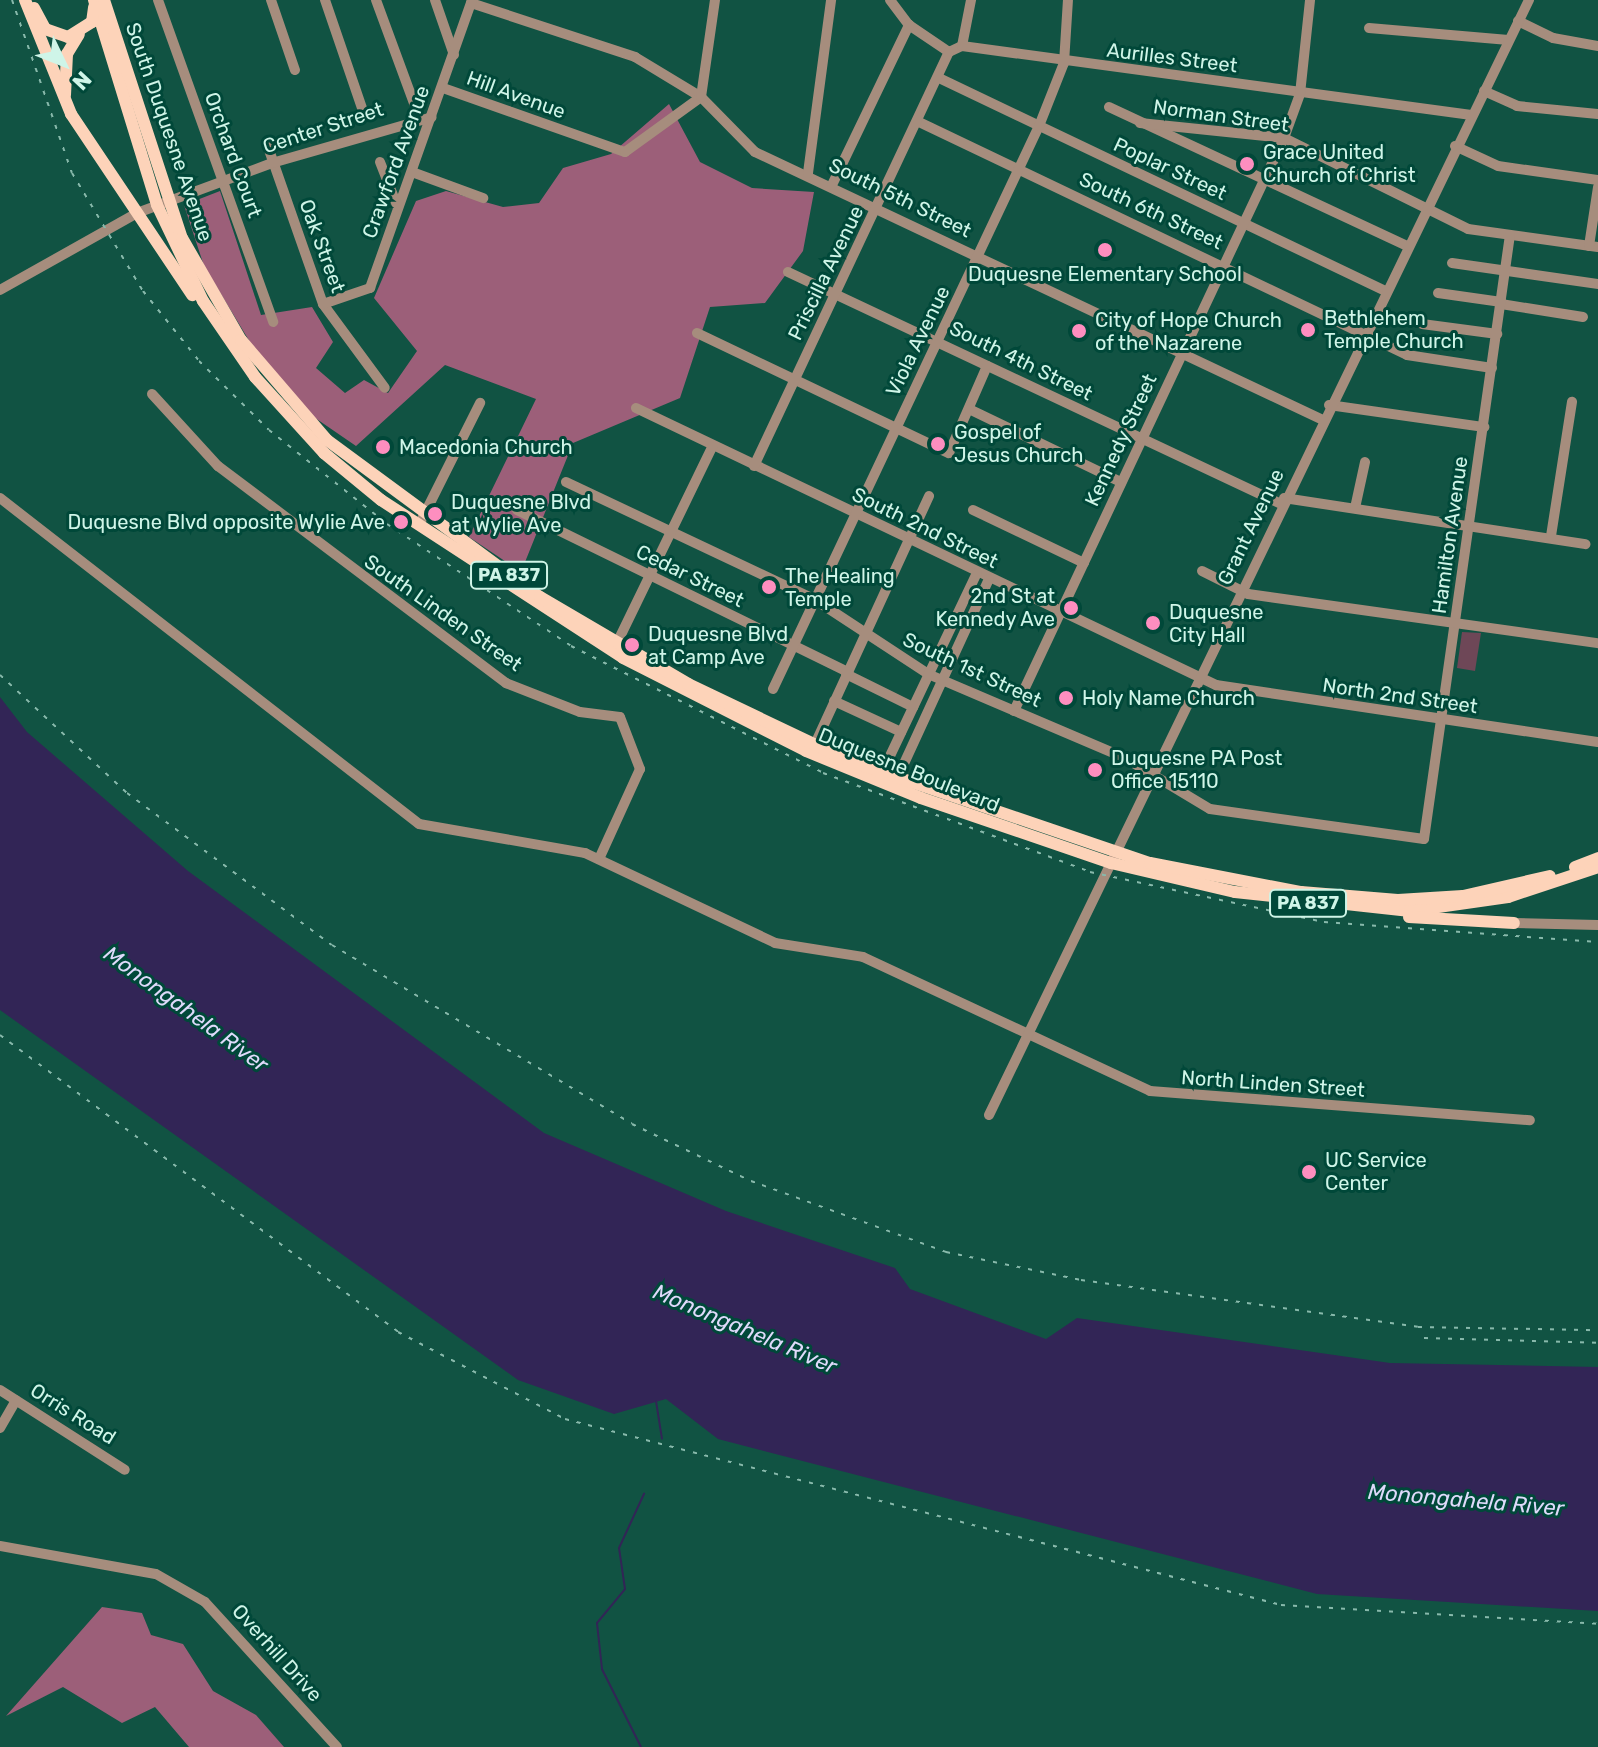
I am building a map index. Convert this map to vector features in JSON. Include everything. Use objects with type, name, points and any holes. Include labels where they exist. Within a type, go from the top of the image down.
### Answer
[{"type":"main road","name":"PA 837","points":[[25,0],[71,114],[137,213],[255,377]]},
{"type":"main road","points":[[32,0],[55,36],[80,34]]},
{"type":"main road","points":[[71,114],[63,74],[80,34],[92,22],[94,0]]},
{"type":"main road","name":"South Duquesne Avenue","points":[[94,0],[163,203],[203,301],[255,377],[290,418]]},
{"type":"main road","name":"South Duquesne Avenue","points":[[104,0],[163,203],[206,287],[271,381],[327,440],[421,521],[617,643],[894,783]]},
{"type":"main road","name":"Duquesne Boulevard","points":[[290,418],[421,521],[623,658],[880,777]]},
{"type":"main road","name":"Duquesne Boulevard","points":[[894,783],[1113,858],[1355,911],[1507,893],[1598,867]]},
{"type":"main road","name":"Duquesne Boulevard","points":[[1113,858],[1346,897],[1422,899],[1507,893],[1598,858]]},
{"type":"main road","points":[[1346,897],[1355,911],[1514,923],[1507,893]]},
{"type":"street","name":"Orchard Court","points":[[158,0],[273,322]]},
{"type":"street","points":[[271,0],[295,70]]},
{"type":"street","points":[[325,0],[362,108]]},
{"type":"street","points":[[376,0],[419,117]]},
{"type":"street","points":[[435,0],[454,55]]},
{"type":"street","points":[[701,97],[715,0]]},
{"type":"street","points":[[808,173],[831,0]]},
{"type":"street","points":[[890,0],[909,25],[949,52],[962,46],[971,0]]},
{"type":"street","name":"Viola Avenue","points":[[773,689],[1039,126],[1064,63],[1068,0]]},
{"type":"street","name":"Kennedy Street","points":[[1014,711],[1284,138],[1300,94],[1310,0]]},
{"type":"street","name":"Grant Avenue","points":[[989,1115],[1329,405],[1367,336],[1385,291],[1529,0]]},
{"type":"street","name":"Crawford Avenue","points":[[323,304],[370,288],[471,2]]},
{"type":"street","name":"South 5th Street","points":[[471,2],[635,57],[701,97],[738,141],[1323,420]]},
{"type":"street","points":[[1518,21],[1553,38],[1598,46]]},
{"type":"street","points":[[832,185],[909,25]]},
{"type":"street","points":[[1369,28],[1508,40]]},
{"type":"street","name":"Aurilles Street","points":[[962,46],[1064,63],[1471,115]]},
{"type":"street","name":"Priscilla Avenue","points":[[754,466],[879,207],[949,52]]},
{"type":"street","name":"Poplar Street","points":[[939,78],[1385,291]]},
{"type":"street","name":"Hill Avenue","points":[[443,88],[625,152],[701,97]]},
{"type":"street","points":[[1484,91],[1517,106],[1598,114]]},
{"type":"street","points":[[1109,107],[1407,246]]},
{"type":"street","name":"Center Street","points":[[137,213],[272,163],[419,117],[432,117]]},
{"type":"street","name":"South 6th Street","points":[[919,122],[1407,355],[1492,368]]},
{"type":"street","name":"Norman Street","points":[[1140,123],[1284,138],[1468,229],[1594,247]]},
{"type":"street","points":[[1455,146],[1498,166],[1598,180]]},
{"type":"street","name":"Oak Street","points":[[268,147],[323,304],[385,388]]},
{"type":"street","points":[[380,162],[398,208]]},
{"type":"street","points":[[412,172],[483,198]]},
{"type":"street","points":[[1594,247],[1598,187]]},
{"type":"street","points":[[0,290],[137,213]]},
{"type":"street","name":"Hamilton Avenue","points":[[1424,839],[1510,235]]},
{"type":"street","points":[[1452,263],[1598,284]]},
{"type":"street","name":"South 4th Street","points":[[788,272],[1141,439],[1283,501],[1355,508],[1551,536],[1586,544]]},
{"type":"street","points":[[1438,293],[1583,317]]},
{"type":"street","points":[[1422,324],[1497,334]]},
{"type":"street","points":[[697,333],[949,453],[987,366]]},
{"type":"street","name":"South Linden Street","points":[[152,394],[218,466],[506,683],[580,712],[620,717],[640,769],[599,859]]},
{"type":"street","points":[[1551,536],[1572,402]]},
{"type":"street","points":[[421,521],[480,403]]},
{"type":"street","points":[[1329,405],[1484,427]]},
{"type":"street","name":"South 2nd Street","points":[[636,408],[712,447],[1199,677]]},
{"type":"street","points":[[969,409],[1121,482]]},
{"type":"street","points":[[617,643],[712,447]]},
{"type":"street","points":[[1355,508],[1365,462]]},
{"type":"street","name":"South 1st Street","points":[[566,482],[814,599],[928,674],[943,678],[1152,776],[1210,809],[1424,839]]},
{"type":"street","points":[[815,744],[929,496]]},
{"type":"street","points":[[0,498],[404,815],[436,829],[599,859],[764,939],[863,957],[1026,1035]]},
{"type":"street","name":"Cedar Street","points":[[517,510],[913,707]]},
{"type":"street","points":[[973,510],[1084,563]]},
{"type":"street","points":[[1202,571],[1241,590],[1598,643]]},
{"type":"street","points":[[880,777],[977,573]]},
{"type":"street","points":[[894,783],[989,579]]},
{"type":"street","name":"North 2nd Street","points":[[1199,677],[1232,690],[1598,742]]},
{"type":"street","points":[[834,701],[901,732]]},
{"type":"street","points":[[1514,923],[1598,925]]},
{"type":"street","name":"North Linden Street","points":[[1026,1035],[1166,1094],[1530,1120]]},
{"type":"street","name":"Orris Road","points":[[0,1390],[125,1470]]},
{"type":"street","points":[[0,1428],[16,1400]]},
{"type":"street","name":"Overhill Drive","points":[[0,1546],[156,1574],[205,1602],[337,1747]]},
{"type":"shaded area","points":[[669,104],[700,162],[752,188],[814,192],[803,251],[765,303],[710,307],[680,398],[573,443],[521,572],[469,537],[536,399],[445,365],[356,446],[305,411],[256,352],[204,266],[184,205],[220,191],[261,315],[312,307],[333,342],[316,368],[345,393],[364,380],[388,393],[417,351],[374,298],[416,201],[446,191],[503,207],[539,203],[563,168],[611,154]]},
{"type":"shaded area","points":[[1462,632],[1481,633],[1475,671],[1457,668]]},
{"type":"shaded area","points":[[102,1607],[142,1613],[151,1635],[183,1644],[213,1691],[256,1715],[284,1747],[189,1747],[155,1707],[122,1723],[63,1687],[6,1716]]},
{"type":"water","name":"Monongahela River","points":[[0,697],[27,732],[188,871],[544,1133],[726,1211],[895,1268],[910,1289],[1046,1339],[1077,1318],[1390,1363],[1598,1367],[1598,1611],[1317,1594],[718,1439],[666,1399],[614,1414],[518,1380],[0,1010]]},
{"type":"waterway","points":[[656,1401],[662,1439]]},
{"type":"waterway","points":[[641,1747],[602,1669],[597,1623],[625,1589],[619,1548],[644,1494]]},
{"type":"railway","points":[[12,0],[72,173],[143,291],[199,361],[269,430],[387,524],[571,646],[823,773],[1090,872],[1324,922],[1598,942]]},
{"type":"railway","points":[[0,675],[127,793],[332,945],[632,1124],[751,1181],[946,1252],[1081,1280],[1418,1327],[1598,1330]]},
{"type":"railway","points":[[0,1035],[398,1332],[565,1419],[1281,1605],[1598,1624]]},
{"type":"railway","points":[[1424,1338],[1598,1343]]},
{"type":"place","name":"Grace United Church of Christ","points":[[1247,164]]},
{"type":"place","name":"Duquesne Elementary School","points":[[1105,250]]},
{"type":"place","name":"Bethlehem Temple Church","points":[[1308,330]]},
{"type":"place","name":"City of Hope Church of the Nazarene","points":[[1079,331]]},
{"type":"place","name":"Gospel of Jesus Church","points":[[938,444]]},
{"type":"place","name":"Macedonia Church","points":[[383,447]]},
{"type":"place","name":"Duquesne Blvd at Wylie Ave","points":[[435,514]]},
{"type":"place","name":"Duquesne Blvd opposite Wylie Ave","points":[[401,522]]},
{"type":"place","name":"The Healing Temple","points":[[769,587]]},
{"type":"place","name":"2nd St at Kennedy Ave","points":[[1071,608]]},
{"type":"place","name":"Duquesne City Hall","points":[[1153,623]]},
{"type":"place","name":"Duquesne Blvd at Camp Ave","points":[[632,645]]},
{"type":"place","name":"Holy Name Church","points":[[1066,698]]},
{"type":"place","name":"Duquesne PA Post Office 15110","points":[[1095,770]]},
{"type":"place","name":"UC Service Center","points":[[1309,1172]]}]
